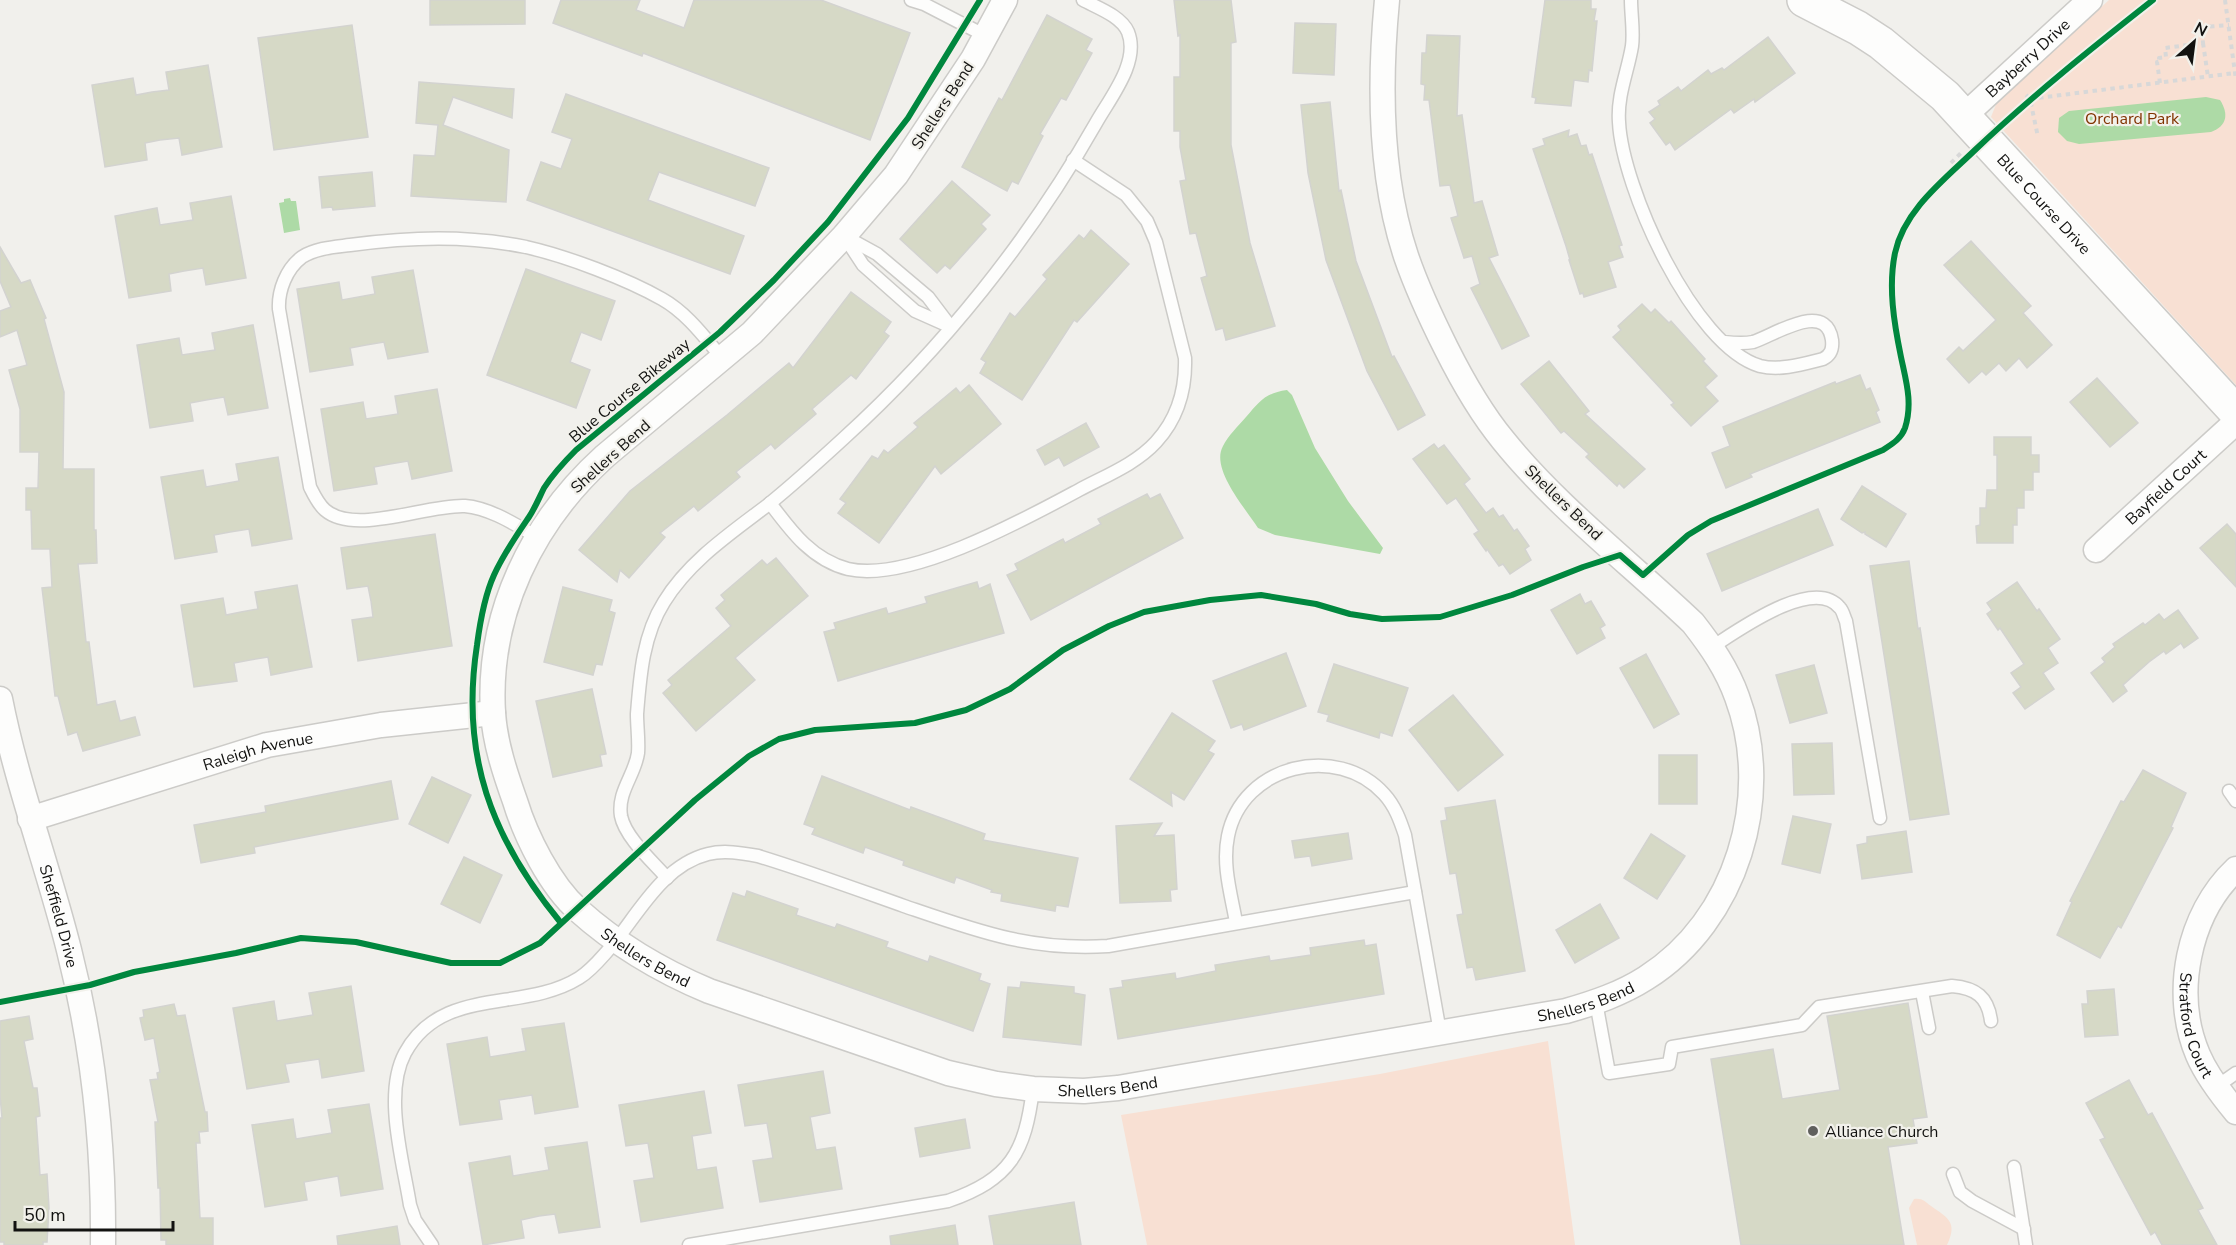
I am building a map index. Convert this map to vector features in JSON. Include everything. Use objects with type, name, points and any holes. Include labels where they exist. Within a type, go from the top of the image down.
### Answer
[{"type":"main road","name":"Blue Course Drive","points":[[1804,0],[1858,28],[1929,81],[1973,134],[2236,412]]},
{"type":"street","name":"Shellers Bend","points":[[1005,0],[967,68],[896,175],[844,236],[760,325],[723,359],[583,476],[550,516],[515,580],[506,608],[496,660],[493,713],[496,737],[522,821],[536,849],[564,894],[578,910],[616,940],[661,969],[709,991],[948,1073],[996,1084],[1034,1089],[1084,1091],[1118,1088],[1566,1011],[1596,1002],[1624,991],[1647,977],[1670,960],[1698,931],[1716,906],[1734,870],[1746,833],[1751,806],[1751,762],[1748,735],[1737,697],[1712,646],[1693,623],[1543,484],[1503,440],[1464,384],[1438,332],[1406,255],[1390,186],[1383,132],[1381,56],[1387,0]]},
{"type":"street","name":"Bayberry Drive","points":[[1973,134],[2090,0]]},
{"type":"street","name":"Bayfield Court","points":[[2096,550],[2236,422]]},
{"type":"street","name":"Sheffield Drive","points":[[0,699],[30,819],[69,950],[86,1032],[99,1146],[103,1245]]},
{"type":"street","name":"Raleigh Avenue","points":[[30,819],[267,745],[381,725],[493,713]]},
{"type":"street","name":"Stratford Court","points":[[2236,869],[2226,878],[2203,913],[2191,942],[2186,982],[2189,1024],[2198,1054],[2216,1087],[2236,1112]]},
{"type":"lane","points":[[911,0],[924,4],[986,36]]},
{"type":"lane","points":[[667,878],[627,830],[621,808],[622,795],[636,765],[637,716],[645,644],[652,623],[663,602],[679,580],[846,437],[886,397],[951,327],[1013,250],[1073,160],[1124,73],[1130,57],[1130,43],[1127,30],[1123,25],[1083,0]]},
{"type":"lane","points":[[1631,0],[1632,43],[1623,80],[1618,119],[1620,141],[1637,200],[1662,255],[1684,294],[1724,342],[1760,366],[1787,367],[1823,359],[1828,356],[1833,346],[1828,328],[1820,322],[1813,321],[1788,326],[1754,341],[1724,342]]},
{"type":"lane","points":[[770,503],[798,540],[811,551],[828,562],[849,569],[871,571],[901,566],[932,557],[999,532],[1124,466],[1142,455],[1155,443],[1168,428],[1177,411],[1184,391],[1186,375],[1185,358],[1156,243],[1148,221],[1126,195],[1073,160]]},
{"type":"lane","points":[[844,236],[863,266],[915,311],[951,327]]},
{"type":"lane","points":[[844,236],[877,254],[928,297],[951,327]]},
{"type":"lane","points":[[537,537],[506,519],[467,506],[443,507],[360,522],[335,517],[324,510],[310,487],[279,309],[279,296],[284,282],[302,257],[320,249],[380,241],[438,237],[482,239],[529,248],[613,277],[664,299],[682,313],[723,359]]},
{"type":"lane","points":[[1712,646],[1792,602],[1811,597],[1827,600],[1839,606],[1846,621],[1880,818]]},
{"type":"lane","points":[[1236,922],[1225,852],[1233,820],[1251,794],[1278,773],[1311,764],[1332,765],[1370,781],[1385,795],[1397,812],[1405,835],[1440,1032]]},
{"type":"lane","points":[[432,1245],[415,1220],[410,1205],[394,1108],[401,1062],[406,1052],[421,1031],[443,1014],[462,1008],[545,993],[567,985],[594,967],[667,878],[686,864],[708,854],[730,852],[758,856],[978,932],[1048,946],[1079,948],[1108,946],[1415,892]]},
{"type":"lane","points":[[1596,1002],[1609,1073],[1669,1064],[1672,1047],[1802,1025],[1819,1007],[1953,986],[1965,987],[1977,992],[1985,1000],[1991,1021]]},
{"type":"lane","points":[[1922,992],[1929,1028]]},
{"type":"lane","points":[[2216,1087],[2236,1073]]},
{"type":"lane","points":[[689,1245],[948,1201],[969,1194],[987,1184],[1014,1158],[1027,1129],[1034,1089]]},
{"type":"lane","points":[[2014,1167],[2026,1245]]},
{"type":"lane","points":[[1953,1174],[1960,1192],[2024,1229]]},
{"type":"path","points":[[2226,0],[2236,80]]},
{"type":"path","points":[[2208,77],[2202,30],[2205,30],[2204,27],[2229,25]]},
{"type":"path","points":[[2160,83],[2157,62],[2160,62],[2159,58],[2166,57],[2165,48],[2204,43]]},
{"type":"path","points":[[2028,97],[2235,73]]},
{"type":"path","points":[[2023,106],[2028,97],[2038,93]]},
{"type":"path","points":[[2028,97],[2038,137]]},
{"type":"path","points":[[1954,165],[1973,134]]},
{"type":"path","points":[[1954,165],[1973,134]]},
{"type":"green space","name":"Orchard Park","points":[[2109,0],[2236,0],[2236,385],[1991,117],[1997,102]]},
{"type":"green space","points":[[1548,1041],[1575,1245],[1147,1245],[1121,1115],[1380,1074]]},
{"type":"green space","points":[[1914,1199],[1923,1200],[1949,1221],[1952,1231],[1947,1245],[1917,1245],[1909,1208]]},
{"type":"shaded area","points":[[2206,97],[2220,100],[2225,110],[2223,123],[2211,132],[2079,144],[2067,141],[2058,132],[2059,118],[2069,111]]},
{"type":"shaded area","points":[[290,198],[291,201],[296,201],[300,230],[284,233],[279,203]]},
{"type":"shaded area","points":[[1287,390],[1292,395],[1315,448],[1348,501],[1383,548],[1380,554],[1275,535],[1258,528],[1231,488],[1221,466],[1220,455],[1225,442],[1255,406],[1273,393]]},
{"type":"building","points":[[430,0],[525,0],[525,24],[430,25]]},
{"type":"building","points":[[561,0],[640,0],[636,10],[684,28],[694,0],[821,0],[910,33],[870,140],[643,53],[642,56],[553,23]]},
{"type":"building","points":[[1174,0],[1231,0],[1236,42],[1231,43],[1231,145],[1250,243],[1275,326],[1226,340],[1223,328],[1216,330],[1201,278],[1207,276],[1196,233],[1190,234],[1180,181],[1186,180],[1180,147],[1180,131],[1174,131],[1174,77],[1180,77],[1180,35],[1178,36]]},
{"type":"building","points":[[1545,0],[1591,0],[1591,9],[1596,9],[1592,71],[1589,70],[1588,82],[1574,80],[1571,106],[1535,103],[1536,98],[1532,97]]},
{"type":"building","points":[[1047,15],[1092,39],[1086,50],[1092,53],[1066,100],[1061,98],[1040,134],[1043,136],[1018,184],[1012,181],[1007,191],[962,167],[999,98],[1002,100]]},
{"type":"building","points":[[1295,23],[1336,24],[1334,75],[1293,73]]},
{"type":"building","points":[[352,25],[368,137],[274,150],[258,38]]},
{"type":"building","points":[[1427,35],[1460,36],[1457,116],[1462,115],[1474,203],[1482,201],[1498,255],[1489,258],[1529,336],[1502,349],[1471,288],[1480,284],[1472,256],[1464,258],[1451,218],[1458,216],[1450,185],[1440,186],[1429,100],[1424,100],[1425,85],[1421,84],[1422,53],[1426,53]]},
{"type":"building","points":[[1768,37],[1795,73],[1755,102],[1754,99],[1734,113],[1731,109],[1675,150],[1670,142],[1666,145],[1650,123],[1655,119],[1649,112],[1660,105],[1658,101],[1678,87],[1681,91],[1708,70],[1711,74],[1722,68],[1724,70]]},
{"type":"building","points":[[208,65],[222,147],[182,155],[179,138],[160,140],[145,143],[147,160],[105,167],[92,85],[133,78],[136,95],[169,90],[166,72]]},
{"type":"building","points":[[419,82],[514,89],[512,118],[453,97],[443,125],[509,150],[506,202],[411,196],[414,155],[435,156],[438,125],[416,123]]},
{"type":"building","points":[[566,94],[769,168],[755,206],[659,172],[648,200],[744,236],[730,274],[527,200],[541,162],[561,169],[572,139],[552,132]]},
{"type":"building","points":[[1330,102],[1339,191],[1341,190],[1356,261],[1392,357],[1394,356],[1425,415],[1398,430],[1367,371],[1326,260],[1308,173],[1301,105]]},
{"type":"building","points":[[1569,130],[1568,137],[1577,134],[1581,146],[1586,145],[1589,155],[1592,154],[1622,245],[1619,246],[1623,257],[1608,262],[1616,287],[1584,297],[1583,293],[1580,294],[1533,149],[1545,145],[1543,139]]},
{"type":"building","points":[[372,172],[375,206],[333,210],[332,207],[322,208],[319,177]]},
{"type":"building","points":[[952,181],[990,215],[981,224],[986,229],[950,269],[945,265],[937,273],[900,239]]},
{"type":"building","points":[[231,196],[246,278],[206,285],[203,268],[184,271],[169,274],[171,291],[129,298],[115,216],[157,208],[160,225],[193,220],[190,203]]},
{"type":"building","points":[[1091,230],[1129,264],[1077,322],[1074,320],[1022,400],[980,373],[986,362],[981,359],[1010,313],[1015,317],[1047,279],[1043,275],[1079,235],[1084,239]]},
{"type":"building","points":[[1971,241],[2031,306],[2023,313],[2052,345],[2027,368],[2019,358],[2006,371],[1999,363],[1986,375],[1982,371],[1969,383],[1947,359],[1959,347],[1963,351],[1996,320],[1944,265]]},
{"type":"building","points":[[0,247],[21,283],[30,280],[46,318],[44,319],[64,392],[63,469],[94,469],[94,530],[96,530],[97,563],[78,564],[86,642],[89,642],[97,705],[115,701],[120,721],[135,717],[140,735],[83,751],[77,732],[68,735],[58,696],[55,696],[42,588],[52,587],[50,549],[32,549],[31,510],[26,510],[26,488],[38,488],[39,452],[20,452],[20,409],[9,370],[27,365],[17,330],[0,337],[0,311],[11,307],[0,281]]},
{"type":"building","points":[[526,269],[615,301],[601,340],[581,332],[570,362],[590,370],[576,408],[487,375]]},
{"type":"building","points":[[413,270],[428,352],[388,359],[384,342],[366,345],[350,348],[353,365],[310,372],[297,289],[339,282],[342,300],[375,294],[372,277]]},
{"type":"building","points":[[851,292],[891,322],[884,332],[889,336],[856,379],[851,375],[812,409],[816,414],[775,449],[771,444],[736,472],[740,477],[698,511],[694,506],[660,533],[665,537],[629,578],[620,570],[617,582],[579,550],[630,491],[789,363],[793,368]]},
{"type":"building","points":[[1642,304],[1651,313],[1655,309],[1669,323],[1671,321],[1717,376],[1705,387],[1718,401],[1691,426],[1671,405],[1674,403],[1613,337],[1621,330],[1618,326]]},
{"type":"building","points":[[253,325],[268,408],[228,415],[224,397],[206,400],[190,403],[193,421],[150,428],[137,345],[179,338],[182,355],[215,350],[212,333]]},
{"type":"building","points":[[1549,361],[1589,411],[1585,414],[1645,469],[1624,488],[1619,483],[1617,486],[1586,457],[1589,454],[1564,431],[1561,433],[1521,384]]},
{"type":"building","points":[[1860,375],[1866,390],[1870,388],[1879,410],[1876,412],[1880,422],[1750,474],[1752,477],[1726,488],[1712,453],[1730,446],[1723,427],[1835,382],[1836,384]]},
{"type":"building","points":[[2097,378],[2138,423],[2110,447],[2070,402]]},
{"type":"building","points":[[969,385],[1001,424],[941,474],[935,466],[879,543],[838,513],[846,503],[840,499],[872,456],[878,459],[884,450],[888,453],[918,427],[914,423],[956,388],[960,393]]},
{"type":"building","points":[[437,389],[452,471],[412,479],[408,461],[390,464],[374,467],[377,484],[334,491],[321,409],[363,402],[366,419],[398,414],[395,396]]},
{"type":"building","points":[[1086,423],[1099,447],[1064,466],[1059,457],[1045,465],[1037,450]]},
{"type":"building","points":[[1994,437],[2031,437],[2031,455],[2039,455],[2039,472],[2033,472],[2033,490],[2024,490],[2024,508],[2017,508],[2017,525],[2013,525],[2013,543],[1977,543],[1976,526],[1980,525],[1980,508],[1986,508],[1987,490],[1997,490],[1997,455],[1994,455]]},
{"type":"building","points":[[1434,444],[1438,449],[1444,445],[1470,479],[1464,484],[1486,513],[1493,508],[1499,517],[1503,515],[1514,531],[1517,529],[1529,546],[1525,549],[1531,560],[1510,574],[1503,564],[1499,566],[1487,549],[1486,551],[1474,534],[1479,531],[1456,498],[1447,504],[1413,459]]},
{"type":"building","points":[[278,457],[292,539],[252,546],[249,529],[230,532],[214,535],[217,552],[175,559],[161,477],[203,470],[206,487],[239,481],[236,464]]},
{"type":"building","points":[[1862,486],[1906,514],[1886,547],[1841,519]]},
{"type":"building","points":[[1147,494],[1150,499],[1160,494],[1183,538],[1031,620],[1007,575],[1018,570],[1015,564],[1063,539],[1065,543],[1101,524],[1098,519]]},
{"type":"building","points":[[1818,509],[1833,545],[1722,591],[1707,554]]},
{"type":"building","points":[[2227,524],[2236,534],[2236,587],[2200,548]]},
{"type":"building","points":[[435,534],[452,646],[358,661],[352,620],[373,617],[371,601],[368,586],[347,589],[341,548]]},
{"type":"building","points":[[776,558],[808,596],[735,658],[755,680],[696,731],[663,693],[672,685],[668,680],[731,626],[716,608],[725,600],[721,595],[762,560],[767,565]]},
{"type":"building","points":[[1909,561],[1949,814],[1910,820],[1870,566]]},
{"type":"building","points":[[977,582],[979,589],[990,584],[1004,633],[838,681],[824,632],[836,629],[834,623],[886,608],[888,614],[927,603],[925,597]]},
{"type":"building","points":[[2017,582],[2060,639],[2048,648],[2058,663],[2043,673],[2054,689],[2025,709],[2013,693],[2021,687],[2011,673],[2024,664],[2000,628],[1998,630],[1987,614],[1992,610],[1987,603]]},
{"type":"building","points":[[297,585],[312,667],[271,675],[268,657],[250,660],[234,663],[237,681],[194,687],[181,605],[223,598],[226,615],[258,609],[255,592]]},
{"type":"building","points":[[563,587],[612,600],[609,611],[615,613],[602,665],[596,664],[593,675],[544,662]]},
{"type":"building","points":[[1580,594],[1585,604],[1591,601],[1605,625],[1600,628],[1605,638],[1577,654],[1551,610]]},
{"type":"building","points":[[2178,610],[2198,638],[2184,648],[2181,643],[2166,654],[2164,651],[2149,662],[2123,685],[2127,691],[2113,702],[2091,673],[2105,662],[2102,658],[2115,647],[2113,644],[2159,614],[2164,620]]},
{"type":"building","points":[[1286,653],[1306,706],[1244,730],[1242,724],[1231,728],[1213,681]]},
{"type":"building","points":[[1646,654],[1679,714],[1654,728],[1620,668]]},
{"type":"building","points":[[1334,664],[1408,688],[1392,736],[1380,732],[1379,738],[1327,721],[1329,715],[1318,712]]},
{"type":"building","points":[[1814,665],[1827,713],[1790,723],[1776,675]]},
{"type":"building","points":[[592,689],[606,754],[600,755],[602,766],[553,777],[536,701]]},
{"type":"building","points":[[1453,695],[1503,755],[1458,791],[1409,730]]},
{"type":"building","points":[[1172,713],[1215,741],[1208,751],[1214,754],[1184,800],[1171,792],[1172,806],[1130,779]]},
{"type":"building","points":[[1832,743],[1834,794],[1794,795],[1792,744]]},
{"type":"building","points":[[1659,755],[1697,755],[1697,804],[1659,804]]},
{"type":"building","points":[[2143,770],[2186,793],[2171,827],[2173,828],[2121,928],[2118,926],[2100,958],[2057,935],[2072,902],[2070,901],[2121,801],[2124,802]]},
{"type":"building","points":[[822,776],[910,810],[911,807],[985,834],[983,840],[1078,858],[1068,907],[1056,905],[1055,911],[1001,901],[1002,894],[991,892],[992,890],[956,877],[954,883],[903,865],[904,861],[865,847],[863,853],[812,834],[815,828],[804,824]]},
{"type":"building","points":[[432,777],[471,795],[448,843],[409,824]]},
{"type":"building","points":[[391,781],[398,819],[254,847],[255,853],[201,863],[194,825],[266,812],[265,806]]},
{"type":"building","points":[[1495,800],[1525,971],[1476,980],[1473,967],[1467,968],[1457,915],[1463,914],[1456,873],[1450,874],[1441,821],[1447,820],[1445,808]]},
{"type":"building","points":[[1793,816],[1831,824],[1820,873],[1782,864]]},
{"type":"building","points":[[1162,823],[1154,836],[1174,835],[1177,889],[1170,890],[1171,901],[1120,903],[1116,826]]},
{"type":"building","points":[[1906,831],[1912,872],[1862,879],[1857,845],[1867,843],[1867,837]]},
{"type":"building","points":[[1348,833],[1352,859],[1312,866],[1310,856],[1295,858],[1292,841]]},
{"type":"building","points":[[1651,834],[1685,856],[1657,899],[1624,878]]},
{"type":"building","points":[[464,857],[502,875],[480,923],[441,904]]},
{"type":"building","points":[[747,891],[798,909],[796,915],[835,928],[837,924],[888,942],[886,947],[928,962],[930,956],[981,974],[979,980],[990,984],[973,1031],[717,940],[733,893],[745,897]]},
{"type":"building","points":[[1600,904],[1619,938],[1575,963],[1556,930]]},
{"type":"building","points":[[1364,940],[1365,946],[1376,944],[1384,994],[1118,1039],[1110,989],[1123,987],[1122,981],[1175,973],[1176,979],[1216,971],[1215,965],[1269,956],[1270,961],[1311,955],[1310,948]]},
{"type":"building","points":[[1021,982],[1074,987],[1074,993],[1085,995],[1081,1045],[1003,1037],[1008,987],[1020,988]]},
{"type":"building","points":[[351,986],[364,1071],[322,1078],[319,1059],[285,1064],[289,1082],[247,1089],[233,1008],[274,1001],[277,1021],[313,1015],[309,993]]},
{"type":"building","points":[[2114,989],[2118,1035],[2085,1037],[2082,1004],[2088,1004],[2087,991]]},
{"type":"building","name":"Alliance Church","points":[[1908,1003],[1927,1117],[1913,1119],[1917,1143],[1888,1147],[1904,1245],[1741,1245],[1711,1059],[1773,1049],[1782,1099],[1840,1090],[1827,1016]]},
{"type":"building","points":[[174,1004],[177,1016],[185,1015],[205,1112],[207,1112],[208,1131],[199,1132],[200,1143],[196,1143],[200,1218],[213,1218],[213,1245],[166,1245],[166,1240],[161,1240],[155,1122],[158,1122],[150,1080],[158,1079],[157,1073],[160,1072],[154,1038],[145,1040],[140,1018],[144,1017],[143,1010]]},
{"type":"building","points":[[29,1016],[33,1039],[24,1041],[33,1088],[37,1088],[40,1116],[36,1117],[40,1175],[47,1174],[49,1208],[47,1242],[43,1242],[43,1245],[4,1245],[4,1242],[0,1242],[0,1118],[2,1118],[0,1021]]},
{"type":"building","points":[[564,1023],[578,1107],[535,1114],[532,1095],[499,1100],[502,1119],[460,1125],[447,1044],[487,1037],[490,1057],[526,1051],[522,1029]]},
{"type":"building","points":[[823,1071],[830,1113],[810,1117],[816,1150],[835,1147],[842,1189],[760,1202],[753,1161],[773,1158],[767,1123],[745,1126],[738,1085]]},
{"type":"building","points":[[2129,1080],[2148,1115],[2152,1113],[2203,1208],[2198,1210],[2217,1245],[2162,1245],[2155,1232],[2151,1235],[2100,1140],[2105,1138],[2086,1103]]},
{"type":"building","points":[[704,1091],[711,1133],[692,1136],[697,1170],[716,1167],[723,1208],[641,1222],[634,1181],[654,1178],[648,1143],[626,1146],[619,1105]]},
{"type":"building","points":[[369,1104],[383,1189],[341,1196],[338,1176],[304,1182],[307,1200],[265,1207],[252,1125],[293,1119],[296,1139],[332,1133],[328,1110]]},
{"type":"building","points":[[965,1119],[970,1148],[920,1157],[915,1128]]},
{"type":"building","points":[[587,1142],[600,1227],[559,1233],[555,1214],[539,1216],[521,1220],[524,1238],[483,1245],[469,1163],[510,1156],[513,1176],[549,1170],[545,1148]]},
{"type":"building","points":[[1074,1202],[1081,1245],[994,1245],[989,1216]]},
{"type":"building","points":[[955,1225],[958,1245],[891,1245],[890,1236]]},
{"type":"building","points":[[397,1226],[400,1245],[338,1245],[337,1236]]},
{"type":"cycle path","name":"Blue Course Bikeway","points":[[561,923],[516,859],[499,827],[486,793],[478,759],[473,723],[473,685],[481,619],[494,575],[544,488],[567,459],[720,332],[774,280],[828,222],[908,118],[980,0]]},
{"type":"cycle path","points":[[0,1002],[90,985],[134,972],[301,938],[356,942],[451,963],[500,963],[540,943],[695,800],[749,756],[779,739],[815,730],[915,723],[966,710],[1010,689],[1063,650],[1109,626],[1144,612],[1210,600],[1261,595],[1316,604],[1350,614],[1382,619],[1440,617],[1512,595],[1620,555],[1643,575],[1688,535],[1711,521],[1883,450],[1899,438],[1905,428],[1909,401],[1894,318],[1892,279],[1895,253],[1907,223],[1927,196],[1997,130],[2153,0]]},
{"type":"place","name":"Alliance Church","points":[[1813,1131]]}]
